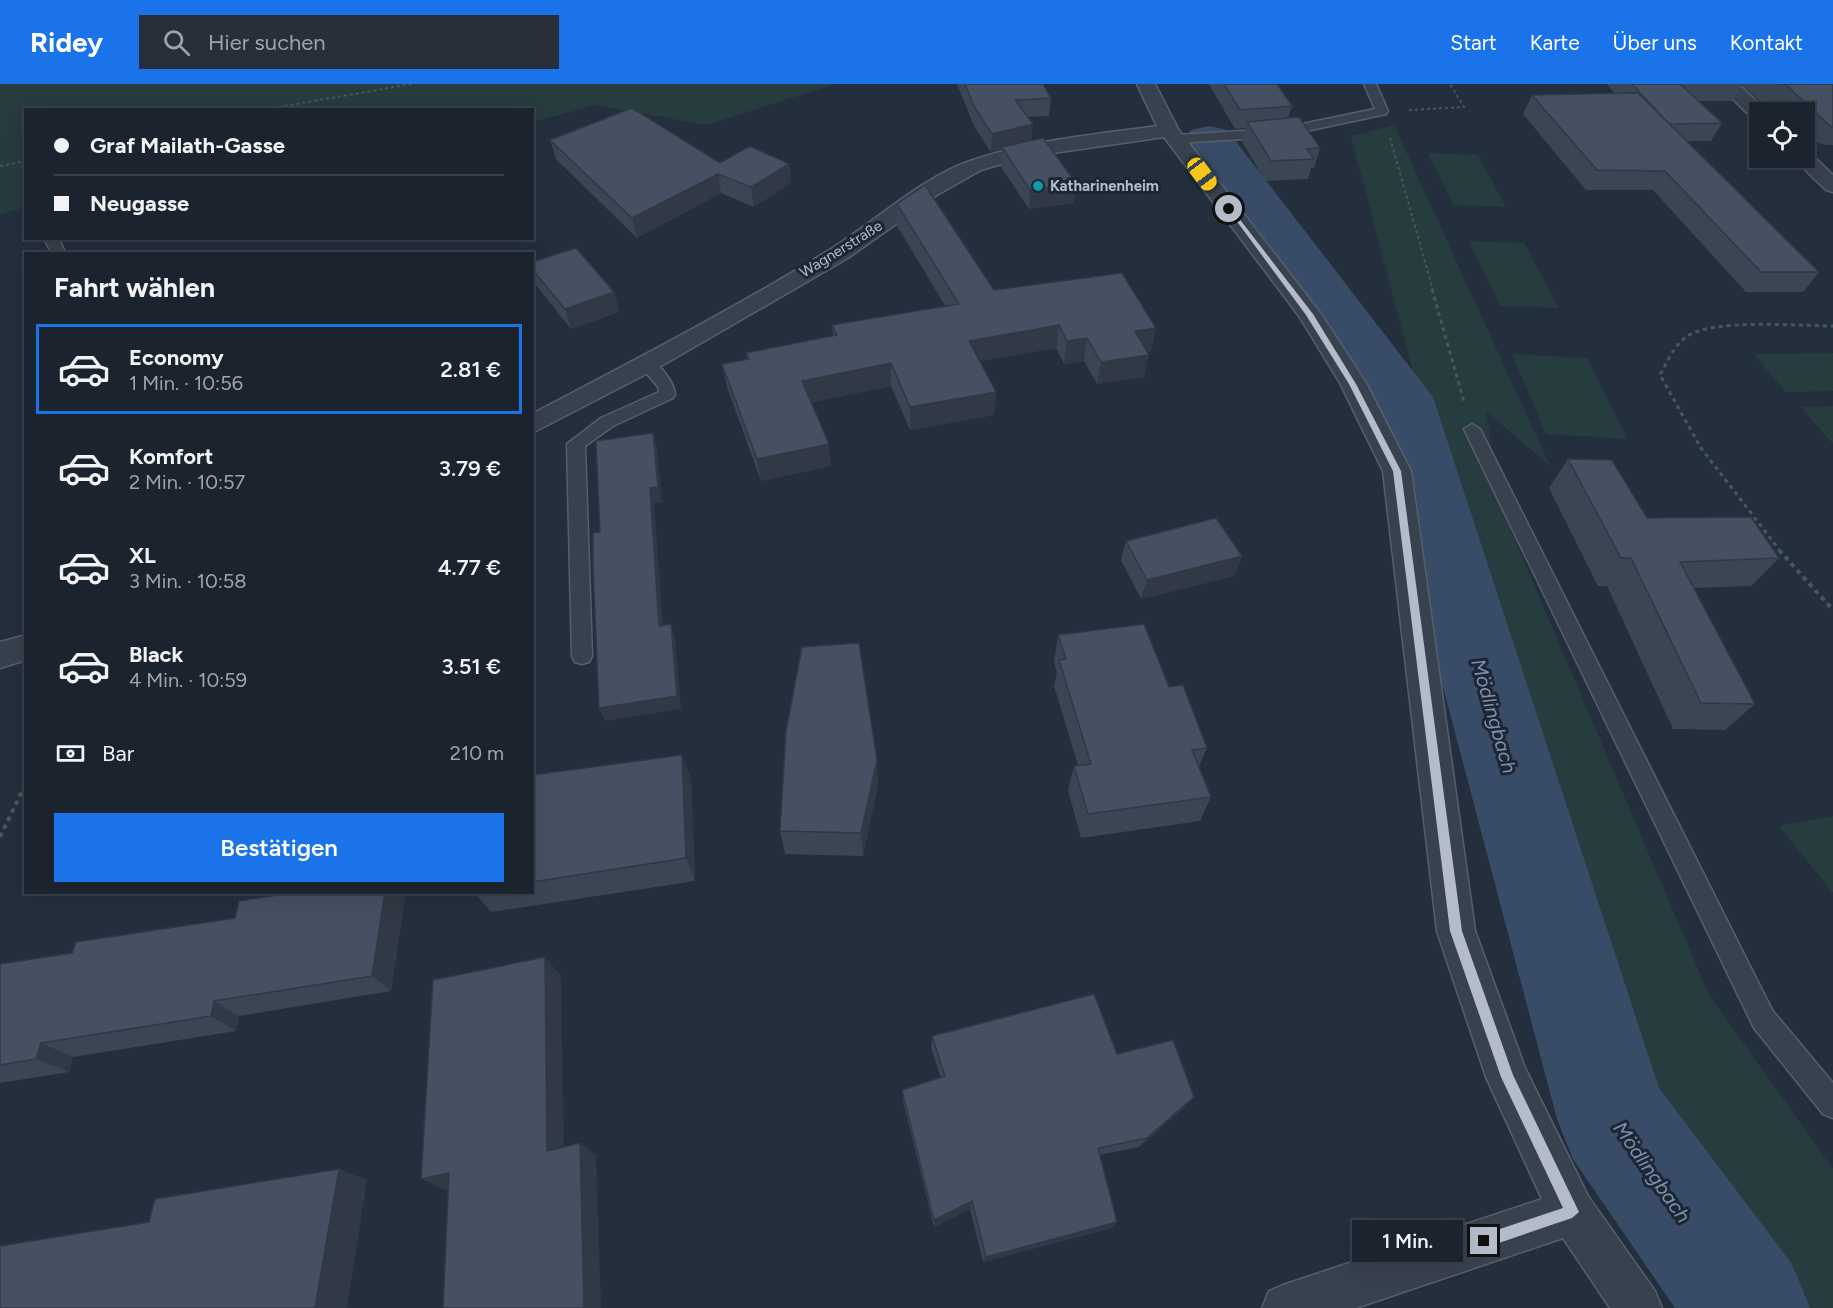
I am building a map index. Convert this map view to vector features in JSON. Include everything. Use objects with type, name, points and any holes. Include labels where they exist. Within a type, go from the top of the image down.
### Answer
[{"type":"street","points":[[1146,84],[1178,136],[1309,314],[1353,384],[1397,471],[1456,931],[1507,1077],[1572,1212],[1638,1308]]},
{"type":"street","points":[[1727,84],[1749,105]]},
{"type":"street","name":"Wagnerstraße","points":[[534,423],[647,364],[840,252],[930,191],[974,166],[1022,152],[1178,136]]},
{"type":"street","points":[[1814,168],[1833,186]]},
{"type":"street","points":[[0,655],[24,648]]},
{"type":"street","points":[[1286,1308],[1572,1212]]},
{"type":"lane","points":[[1178,136],[1218,137],[1278,133],[1382,111],[1370,84]]},
{"type":"lane","points":[[582,656],[576,444],[607,422],[667,394],[666,386],[647,364]]},
{"type":"lane","points":[[1472,429],[1763,1019],[1833,1104]]},
{"type":"path","points":[[273,108],[412,84]]},
{"type":"path","points":[[1450,84],[1464,107],[1382,111],[1472,429]]},
{"type":"path","points":[[0,166],[24,161]]},
{"type":"path","points":[[1833,326],[1722,328],[1694,331],[1678,344],[1660,375],[1701,448],[1763,532],[1833,610]]},
{"type":"path","points":[[0,837],[24,787]]},
{"type":"green space","points":[[0,84],[836,84],[706,125],[596,105],[534,122],[534,108],[24,108],[24,207],[0,215]]},
{"type":"green space","points":[[1394,125],[1550,466],[1486,411],[1500,505],[1709,995],[1833,1169],[1833,1308],[1701,1308],[1540,1054],[1425,418],[1351,136]]},
{"type":"green space","points":[[1428,153],[1478,155],[1506,207],[1453,205]]},
{"type":"green space","points":[[1469,241],[1524,243],[1559,308],[1500,306]]},
{"type":"green space","points":[[1833,353],[1833,391],[1786,392],[1753,354]]},
{"type":"green space","points":[[1512,354],[1587,358],[1627,439],[1546,434]]},
{"type":"green space","points":[[1833,406],[1833,444],[1801,407]]},
{"type":"green space","points":[[1833,816],[1833,893],[1779,826]]},
{"type":"building","points":[[965,84],[1043,84],[1051,98],[1015,100],[1033,124],[992,134],[975,108]]},
{"type":"building","points":[[1224,84],[1277,84],[1292,106],[1240,110]]},
{"type":"building","points":[[1632,84],[1680,84],[1722,123],[1669,124]]},
{"type":"building","points":[[1785,84],[1833,84],[1833,127],[1815,112],[1815,102],[1804,102]]},
{"type":"building","points":[[1638,93],[1819,272],[1761,272],[1665,171],[1597,170],[1532,95]]},
{"type":"building","points":[[632,108],[720,163],[750,146],[789,164],[751,187],[718,174],[632,218],[550,140]]},
{"type":"building","points":[[1299,117],[1320,148],[1307,149],[1314,159],[1271,161],[1247,122]]},
{"type":"building","points":[[1043,138],[1076,183],[1030,190],[1002,147]]},
{"type":"building","points":[[925,185],[994,290],[1122,273],[1156,328],[1135,331],[1149,355],[1101,362],[1087,338],[1067,341],[1059,325],[969,341],[996,392],[910,407],[891,363],[802,381],[829,444],[757,459],[722,364],[749,359],[746,353],[837,335],[832,325],[959,304],[897,204]]},
{"type":"building","points":[[576,248],[614,292],[565,309],[534,271],[534,261]]},
{"type":"building","points":[[653,433],[658,487],[650,488],[659,626],[671,624],[677,696],[599,708],[593,566],[593,533],[600,532],[596,441]]},
{"type":"building","points":[[1568,459],[1612,460],[1647,518],[1751,517],[1779,558],[1680,562],[1755,704],[1701,703],[1631,558],[1621,558]]},
{"type":"building","points":[[1216,518],[1242,556],[1147,580],[1126,541]]},
{"type":"building","points":[[1144,624],[1169,687],[1183,685],[1207,748],[1192,750],[1211,797],[1088,814],[1074,766],[1091,764],[1059,660],[1066,659],[1058,635]]},
{"type":"building","points":[[859,643],[877,760],[861,833],[780,831],[786,731],[802,647]]},
{"type":"building","points":[[682,755],[686,858],[534,882],[534,775]]},
{"type":"building","points":[[284,894],[385,894],[372,976],[214,1001],[211,1016],[41,1043],[36,1059],[0,1065],[0,964],[72,953],[76,942],[235,918],[239,901]]},
{"type":"building","points":[[545,957],[547,1151],[580,1143],[584,1308],[443,1308],[449,1173],[421,1179],[433,980]]},
{"type":"building","points":[[1094,994],[1117,1054],[1173,1040],[1194,1097],[1147,1138],[1098,1148],[1117,1222],[986,1257],[972,1201],[934,1220],[902,1090],[945,1076],[932,1036]]},
{"type":"building","points":[[339,1169],[315,1308],[0,1308],[0,1246],[149,1222],[155,1199]]},
{"type":"waterway","name":"Mödlingbach","points":[[1209,141],[1400,397],[1613,1119],[1748,1308]]},
{"type":"place","name":"Katharinenheim","points":[[1038,186]]},
{"type":"route","points":[[1229,209],[1309,314],[1353,384],[1397,471],[1456,931],[1507,1077],[1572,1212],[1484,1241]]}]
